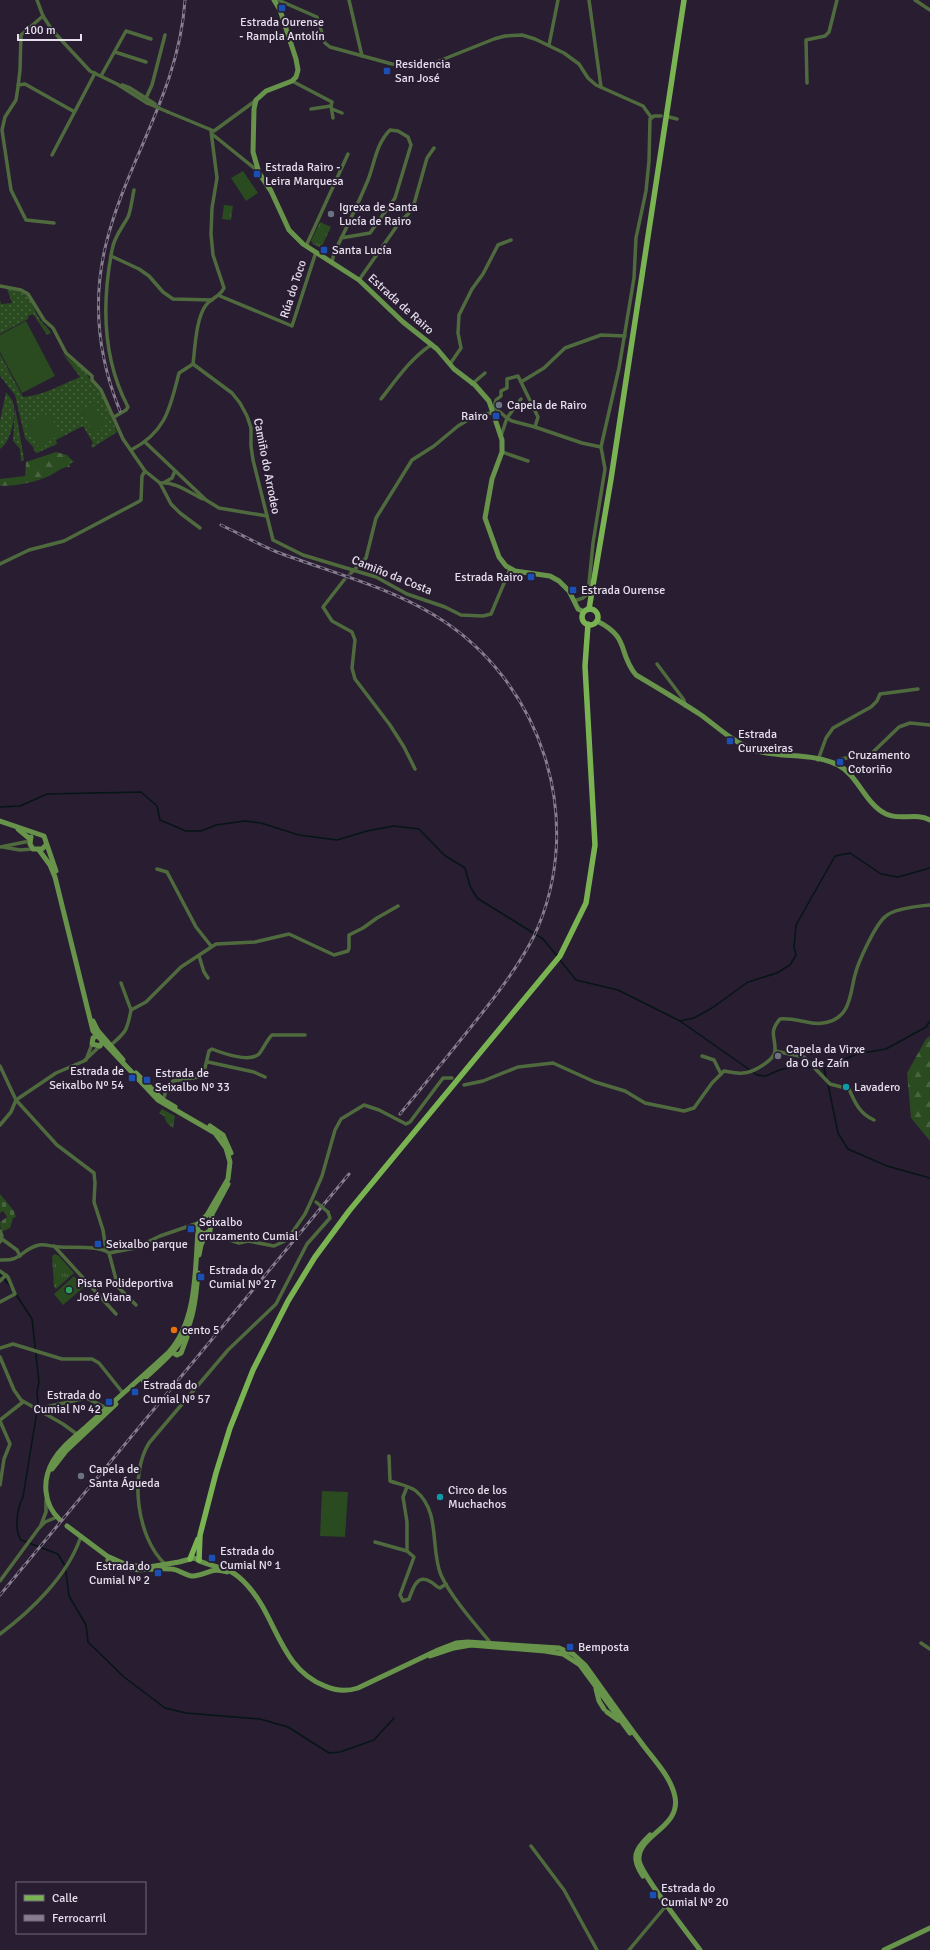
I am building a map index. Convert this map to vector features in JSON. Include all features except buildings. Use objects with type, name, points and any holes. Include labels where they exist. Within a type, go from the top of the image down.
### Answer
[{"type":"main road","points":[[188,1560],[200,1535],[220,1460],[242,1395],[268,1338],[304,1274],[349,1210],[560,956],[586,903],[596,845],[585,666],[588,624],[582,618],[587,611],[612,471],[684,0]]},
{"type":"main road","points":[[587,611],[596,613],[597,621],[593,624],[588,624]]},
{"type":"main road","points":[[200,1535],[200,1561]]},
{"type":"street","points":[[37,0],[43,16],[52,30],[90,71],[117,84],[147,103],[211,131],[214,136],[253,165],[259,173]]},
{"type":"street","points":[[349,0],[362,56]]},
{"type":"street","points":[[549,45],[558,0]]},
{"type":"street","points":[[589,0],[601,88]]},
{"type":"street","points":[[807,83],[806,40],[825,36],[829,32],[837,0]]},
{"type":"street","points":[[915,0],[930,10]]},
{"type":"street","points":[[276,1],[317,17],[325,43],[330,47],[396,65],[434,63],[505,36],[522,35],[549,45],[574,59],[592,82],[601,88],[643,106],[651,117],[646,191],[636,238],[634,278],[625,336],[601,447],[605,469],[593,543],[588,594],[583,598],[574,601]]},
{"type":"street","points":[[211,131],[216,130],[266,91],[292,81],[298,70],[296,59],[276,1]]},
{"type":"street","points":[[43,16],[21,34],[16,100],[5,117],[1,130],[11,190],[26,220],[54,223]]},
{"type":"street","points":[[101,76],[126,32],[151,39]]},
{"type":"street","points":[[146,98],[152,85],[165,35]]},
{"type":"street","points":[[115,52],[146,62]]},
{"type":"street","points":[[52,154],[73,111],[95,73]]},
{"type":"street","points":[[292,81],[332,102],[333,118]]},
{"type":"street","points":[[18,85],[24,84],[73,111]]},
{"type":"street","points":[[117,84],[130,88],[155,104]]},
{"type":"street","name":"Estrada de Rairo","points":[[256,100],[254,109],[253,152],[259,173],[271,191],[289,230],[306,246],[359,280],[403,322],[432,345],[492,406],[492,413],[500,436],[502,452],[492,479],[486,518],[499,557],[510,569]]},
{"type":"street","points":[[311,109],[332,108],[342,113]]},
{"type":"street","points":[[651,117],[661,116]]},
{"type":"street","points":[[669,117],[677,119]]},
{"type":"street","points":[[332,262],[341,238],[368,178],[375,153],[384,136],[390,130],[398,131],[408,137],[411,145],[396,198],[370,233],[341,238]]},
{"type":"street","points":[[131,450],[146,443],[165,420],[179,373],[193,364],[195,342],[202,310],[212,300],[220,296],[224,288],[212,255],[212,208],[218,178],[211,131]]},
{"type":"street","points":[[359,280],[414,204],[427,158],[434,148]]},
{"type":"street","points":[[306,246],[348,154]]},
{"type":"street","points":[[114,417],[126,410],[128,407],[119,389],[108,344],[105,311],[106,285],[112,249],[121,225],[128,217],[134,190]]},
{"type":"street","points":[[450,364],[461,348],[458,333],[459,315],[472,289],[483,274],[498,245],[511,240]]},
{"type":"street","name":"Rúa do Toco","points":[[220,296],[292,326],[316,252]]},
{"type":"street","points":[[111,256],[139,269],[149,276],[163,292],[173,299],[212,300]]},
{"type":"street","points":[[0,286],[21,290],[28,294],[44,320],[52,328],[66,352],[92,376],[92,380],[101,390],[123,439],[145,471],[160,482],[171,504],[200,528]]},
{"type":"street","points":[[521,382],[544,368],[565,348],[601,335],[625,336]]},
{"type":"street","points":[[381,399],[403,372],[425,349],[432,345]]},
{"type":"street","name":"Camiño do Arrodeo","points":[[193,364],[232,393],[240,403],[247,416],[251,428],[253,460],[273,540],[285,546]]},
{"type":"street","points":[[472,384],[486,373]]},
{"type":"street","points":[[535,427],[538,417],[518,376],[507,379],[507,388],[501,391],[502,396],[496,400],[492,406],[507,418],[582,444],[601,447]]},
{"type":"street","points":[[500,436],[507,418],[521,399]]},
{"type":"street","points":[[351,573],[366,558],[376,518],[412,460],[434,446],[458,426],[476,415],[492,413]]},
{"type":"street","points":[[146,443],[206,500]]},
{"type":"street","points":[[502,452],[528,461]]},
{"type":"street","points":[[0,564],[29,550],[64,541],[138,502],[141,500],[142,476],[145,471]]},
{"type":"street","points":[[166,482],[172,478],[175,471]]},
{"type":"street","points":[[160,482],[166,482],[206,500],[219,508],[267,516]]},
{"type":"street","name":"Camiño da Costa","points":[[285,546],[303,555],[355,569],[376,577],[407,594],[445,607],[461,615],[483,616],[492,614],[510,569]]},
{"type":"street","points":[[510,569],[520,572],[550,576],[556,579],[567,588],[578,609],[587,611]]},
{"type":"street","points":[[344,580],[322,607],[332,621],[352,632],[355,640],[352,668],[355,679],[390,726],[404,747],[415,768]]},
{"type":"street","points":[[597,621],[616,632],[624,647],[631,668],[636,675],[686,706],[731,738],[756,750],[836,764],[848,773],[878,809],[886,815],[896,817],[917,816],[930,820]]},
{"type":"street","points":[[657,664],[684,700],[686,706]]},
{"type":"street","points":[[818,760],[826,738],[833,728],[871,707],[877,701],[879,695],[918,689]]},
{"type":"street","points":[[836,764],[840,759],[871,754],[899,727],[910,723],[930,726]]},
{"type":"street","points":[[0,822],[10,823],[35,834],[42,833],[44,836],[57,873],[96,1028],[95,1038],[86,1060]]},
{"type":"street","points":[[0,822],[20,830],[50,865],[95,1038],[102,1043],[163,1104],[215,1133],[226,1148],[230,1162],[228,1179],[197,1226],[189,1314],[180,1347]]},
{"type":"street","points":[[1,847],[30,840],[35,834]]},
{"type":"street","points":[[1,847],[20,850],[36,849],[46,845]]},
{"type":"street","points":[[157,869],[167,872],[196,927],[211,946]]},
{"type":"street","points":[[464,1085],[483,1080],[518,1067],[553,1063],[595,1082],[626,1091],[645,1103],[684,1112],[694,1108],[712,1083],[724,1071],[743,1074],[753,1071],[772,1058],[775,1051],[772,1033],[775,1024],[780,1019],[787,1018],[813,1023],[828,1022],[845,1012],[850,1002],[859,963],[878,922],[887,914],[914,907],[930,905]]},
{"type":"street","points":[[131,1010],[146,1002],[181,967],[200,956],[211,946],[225,942],[255,942],[277,935],[289,934],[318,949],[334,955],[341,954],[348,951],[349,935],[398,906]]},
{"type":"street","points":[[200,956],[204,972],[208,978]]},
{"type":"street","points":[[95,1038],[102,1043],[110,1044],[124,1034],[131,1010],[121,983]]},
{"type":"street","points":[[96,1028],[162,1098]]},
{"type":"street","points":[[162,1098],[172,1081],[198,1077],[204,1072],[208,1062],[209,1051],[212,1049],[227,1055],[251,1057],[258,1055],[272,1035],[305,1035]]},
{"type":"street","points":[[0,1125],[11,1112],[16,1100],[56,1072],[86,1060],[102,1043]]},
{"type":"street","points":[[775,1051],[804,1057],[830,1084],[849,1089],[863,1116],[874,1120]]},
{"type":"street","points":[[702,1056],[714,1060],[721,1074]]},
{"type":"street","points":[[208,1062],[254,1072],[265,1077]]},
{"type":"street","points":[[0,1066],[16,1100],[57,1145],[94,1173],[96,1183],[94,1202],[118,1287],[136,1305]]},
{"type":"street","points":[[197,1226],[207,1233],[215,1234],[239,1243],[248,1241],[274,1246],[287,1240],[305,1214],[312,1199],[322,1176],[335,1130],[341,1118],[347,1113],[364,1105],[379,1110],[406,1124],[410,1122],[443,1078],[452,1078]]},
{"type":"street","points":[[142,1084],[154,1094],[217,1130],[226,1138],[232,1159],[231,1177],[212,1214],[211,1225],[200,1248],[194,1306],[188,1332],[180,1347],[163,1360],[156,1363]]},
{"type":"street","points":[[236,1575],[219,1570],[199,1573],[192,1576],[186,1572],[166,1565],[153,1550],[140,1509],[138,1481],[143,1453],[149,1443],[228,1350],[276,1304],[307,1244],[330,1218],[328,1212],[312,1199]]},
{"type":"street","points":[[0,1260],[12,1261],[40,1245],[107,1252],[135,1248],[160,1236],[197,1226],[207,1220],[215,1234]]},
{"type":"street","points":[[0,1232],[1,1240],[17,1250],[20,1256]]},
{"type":"street","points":[[54,1246],[116,1314]]},
{"type":"street","points":[[0,1271],[8,1277],[16,1294],[0,1302]]},
{"type":"street","points":[[0,1282],[6,1276]]},
{"type":"street","points":[[39,1528],[44,1516],[46,1500],[45,1485],[49,1469],[58,1454],[174,1345],[180,1336],[189,1314]]},
{"type":"street","points":[[0,1348],[13,1344],[62,1359],[92,1359],[99,1363],[123,1393]]},
{"type":"street","points":[[66,1451],[172,1352]]},
{"type":"street","points":[[0,1356],[14,1390],[23,1402],[63,1424],[78,1435]]},
{"type":"street","points":[[37,1409],[86,1398],[107,1408]]},
{"type":"street","points":[[0,1485],[4,1459],[10,1444],[0,1421],[23,1402]]},
{"type":"street","points":[[50,1506],[48,1492],[51,1472],[78,1435],[105,1414]]},
{"type":"street","points":[[389,1456],[390,1481],[416,1491],[427,1506],[434,1527],[438,1565],[446,1584],[490,1642]]},
{"type":"street","points":[[406,1551],[407,1522],[403,1496],[407,1488]]},
{"type":"street","points":[[46,1500],[62,1521],[80,1539],[108,1561],[126,1568],[142,1571],[171,1569],[186,1572]]},
{"type":"street","points":[[0,1581],[45,1522],[62,1521],[107,1556],[123,1564],[138,1567],[166,1565],[188,1560],[200,1561],[225,1568],[246,1584],[256,1597],[290,1660],[304,1673],[321,1684],[340,1690],[353,1690],[456,1643],[490,1642],[529,1647],[532,1650]]},
{"type":"street","points":[[0,1634],[25,1614],[40,1599],[71,1560],[80,1539]]},
{"type":"street","points":[[375,1542],[406,1551],[414,1557],[400,1595],[404,1600],[409,1599],[414,1584],[419,1580],[429,1581],[440,1588],[446,1584]]},
{"type":"street","points":[[186,1572],[188,1560]]},
{"type":"street","points":[[199,1573],[202,1569],[200,1561]]},
{"type":"street","points":[[422,1658],[454,1648],[490,1642]]},
{"type":"street","points":[[922,1643],[930,1649]]},
{"type":"street","points":[[504,1644],[559,1648],[573,1654],[585,1665],[609,1708]]},
{"type":"street","points":[[471,1646],[552,1651],[557,1650],[573,1654],[651,1760]]},
{"type":"street","points":[[552,1651],[571,1658],[589,1676]]},
{"type":"street","points":[[598,1687],[599,1701],[619,1716],[645,1748],[671,1784],[675,1795],[675,1808],[669,1821],[642,1849],[639,1857],[640,1863],[648,1878],[700,1950]]},
{"type":"street","points":[[636,1740],[645,1748],[672,1794],[675,1808]]},
{"type":"street","points":[[672,1794],[673,1805],[669,1816],[640,1846],[635,1858],[639,1871],[697,1950]]},
{"type":"street","points":[[530,1846],[562,1885],[597,1950]]},
{"type":"street","points":[[629,1950],[665,1907]]},
{"type":"street","points":[[884,1950],[930,1928]]},
{"type":"green space","points":[[243,171],[258,193],[246,201],[231,178]]},
{"type":"green space","points":[[224,205],[233,206],[231,220],[222,219]]},
{"type":"green space","points":[[320,222],[331,227],[321,248],[313,244],[311,241]]},
{"type":"green space","points":[[7,289],[21,292],[28,297],[40,320],[51,333],[47,335],[33,314],[28,316],[28,319],[0,334],[0,300],[1,304],[12,303]]},
{"type":"green space","points":[[26,321],[55,376],[22,393],[0,352],[0,335]]},
{"type":"green space","points":[[0,354],[23,397],[45,392],[80,377],[63,354],[85,371],[92,383],[102,394],[117,432],[92,448],[91,445],[93,443],[83,426],[56,440],[57,444],[37,453],[35,452],[33,447],[25,438],[15,395],[0,376]]},
{"type":"green space","points":[[6,392],[13,402],[14,421],[7,441],[0,449],[0,421]]},
{"type":"green space","points":[[93,403],[106,428],[94,434],[81,410]]},
{"type":"green space","points":[[15,407],[24,459],[23,461],[21,461],[20,449],[13,441]]},
{"type":"green space","points":[[49,413],[60,434],[39,448],[25,423]]},
{"type":"green space","points":[[56,452],[67,455],[74,462],[69,464],[70,467],[58,470],[50,476],[41,479],[24,484],[0,486],[0,479],[25,476],[26,462]]},
{"type":"green space","points":[[930,1036],[930,1141],[911,1118],[907,1073],[926,1039]]},
{"type":"green space","points":[[162,1109],[175,1116],[173,1128],[167,1123],[164,1116],[159,1113]]},
{"type":"green space","points":[[0,1194],[14,1211],[16,1217],[13,1218],[10,1228],[1,1232],[0,1222],[7,1217],[3,1211],[0,1213]]},
{"type":"green space","points":[[55,1254],[59,1256],[74,1273],[56,1289],[54,1287],[52,1256]]},
{"type":"green space","name":"Pista Polideportiva José Viana","points":[[74,1276],[84,1287],[63,1305],[54,1294]]},
{"type":"green space","points":[[322,1491],[348,1492],[345,1537],[320,1536]]},
{"type":"waterway","points":[[0,807],[20,806],[47,794],[141,792],[157,806],[160,820],[186,831],[201,831],[216,825],[245,821],[261,823],[299,835],[337,840],[367,831],[394,826],[419,829],[444,855],[465,868],[470,886],[477,898],[543,939],[558,957]]},
{"type":"waterway","points":[[560,960],[576,980],[618,990],[680,1021],[694,1018],[712,1008],[748,982],[777,973],[790,965],[796,955],[794,947],[796,925],[835,856],[850,853],[881,874],[898,877],[930,868]]},
{"type":"waterway","points":[[680,1021],[757,1075],[766,1076],[777,1071],[790,1068],[812,1067]]},
{"type":"waterway","points":[[816,1067],[824,1068],[857,1054],[886,1049],[926,1027],[930,1021]]},
{"type":"waterway","points":[[824,1068],[826,1078]]},
{"type":"waterway","points":[[828,1084],[838,1133],[848,1149],[887,1166],[930,1178]]},
{"type":"waterway","points":[[0,1274],[11,1287]]},
{"type":"waterway","points":[[15,1293],[32,1319],[39,1382],[37,1392],[38,1405],[23,1497],[17,1519],[19,1536],[21,1540],[58,1554],[65,1566],[69,1596],[86,1625],[88,1642],[124,1677],[165,1708],[186,1713],[260,1719],[288,1727],[329,1753],[340,1752],[374,1740],[394,1718]]},
{"type":"tunnel","points":[[344,580],[351,573]]},
{"type":"railway","points":[[120,411],[102,349],[98,308],[102,265],[106,244],[115,213],[163,95],[173,65],[181,33],[185,0]]},
{"type":"railway","points":[[221,525],[277,552],[357,580],[397,596],[434,615],[472,643],[503,676],[527,715],[545,757],[555,801],[556,846],[550,892],[534,936],[518,964],[499,991],[400,1114]]},
{"type":"railway","points":[[0,1595],[349,1174]]},
{"type":"place","name":"Estrada Ourense - Rampla Antolín","points":[[282,8]]},
{"type":"place","name":"Residencia San José","points":[[387,71]]},
{"type":"place","name":"Estrada Rairo - Leira Marquesa","points":[[257,174]]},
{"type":"place","name":"Igrexa de Santa Lucía de Rairo","points":[[331,214]]},
{"type":"place","name":"Santa Lucía","points":[[324,250]]},
{"type":"place","name":"Capela de Rairo","points":[[499,405]]},
{"type":"place","name":"Rairo","points":[[496,416]]},
{"type":"place","name":"Estrada Rairo","points":[[531,577]]},
{"type":"place","name":"Estrada Ourense","points":[[573,590]]},
{"type":"place","name":"Estrada Curuxeiras","points":[[730,741]]},
{"type":"place","name":"Cruzamento Cotoriño","points":[[840,762]]},
{"type":"place","name":"Capela da Virxe da O de Zaín","points":[[778,1056]]},
{"type":"place","name":"Estrada de Seixalbo Nº 54","points":[[132,1078]]},
{"type":"place","name":"Estrada de Seixalbo Nº 33","points":[[147,1080]]},
{"type":"place","name":"Lavadero","points":[[846,1087]]},
{"type":"place","name":"Seixalbo cruzamento Cumial","points":[[191,1229]]},
{"type":"place","name":"Seixalbo parque","points":[[98,1244]]},
{"type":"place","name":"Estrada do Cumial Nº 27","points":[[201,1277]]},
{"type":"place","name":"Pista Polideportiva José Viana","points":[[69,1290]]},
{"type":"place","name":"cento 5","points":[[174,1330]]},
{"type":"place","name":"Estrada do Cumial Nº 57","points":[[135,1392]]},
{"type":"place","name":"Estrada do Cumial Nº 42","points":[[109,1402]]},
{"type":"place","name":"Capela de Santa Águeda","points":[[81,1476]]},
{"type":"place","name":"Circo de los Muchachos","points":[[440,1497]]},
{"type":"place","name":"Estrada do Cumial Nº 1","points":[[212,1558]]},
{"type":"place","name":"Estrada do Cumial Nº 2","points":[[158,1573]]},
{"type":"place","name":"Bemposta","points":[[570,1647]]},
{"type":"place","name":"Estrada do Cumial Nº 20","points":[[653,1895]]}]
